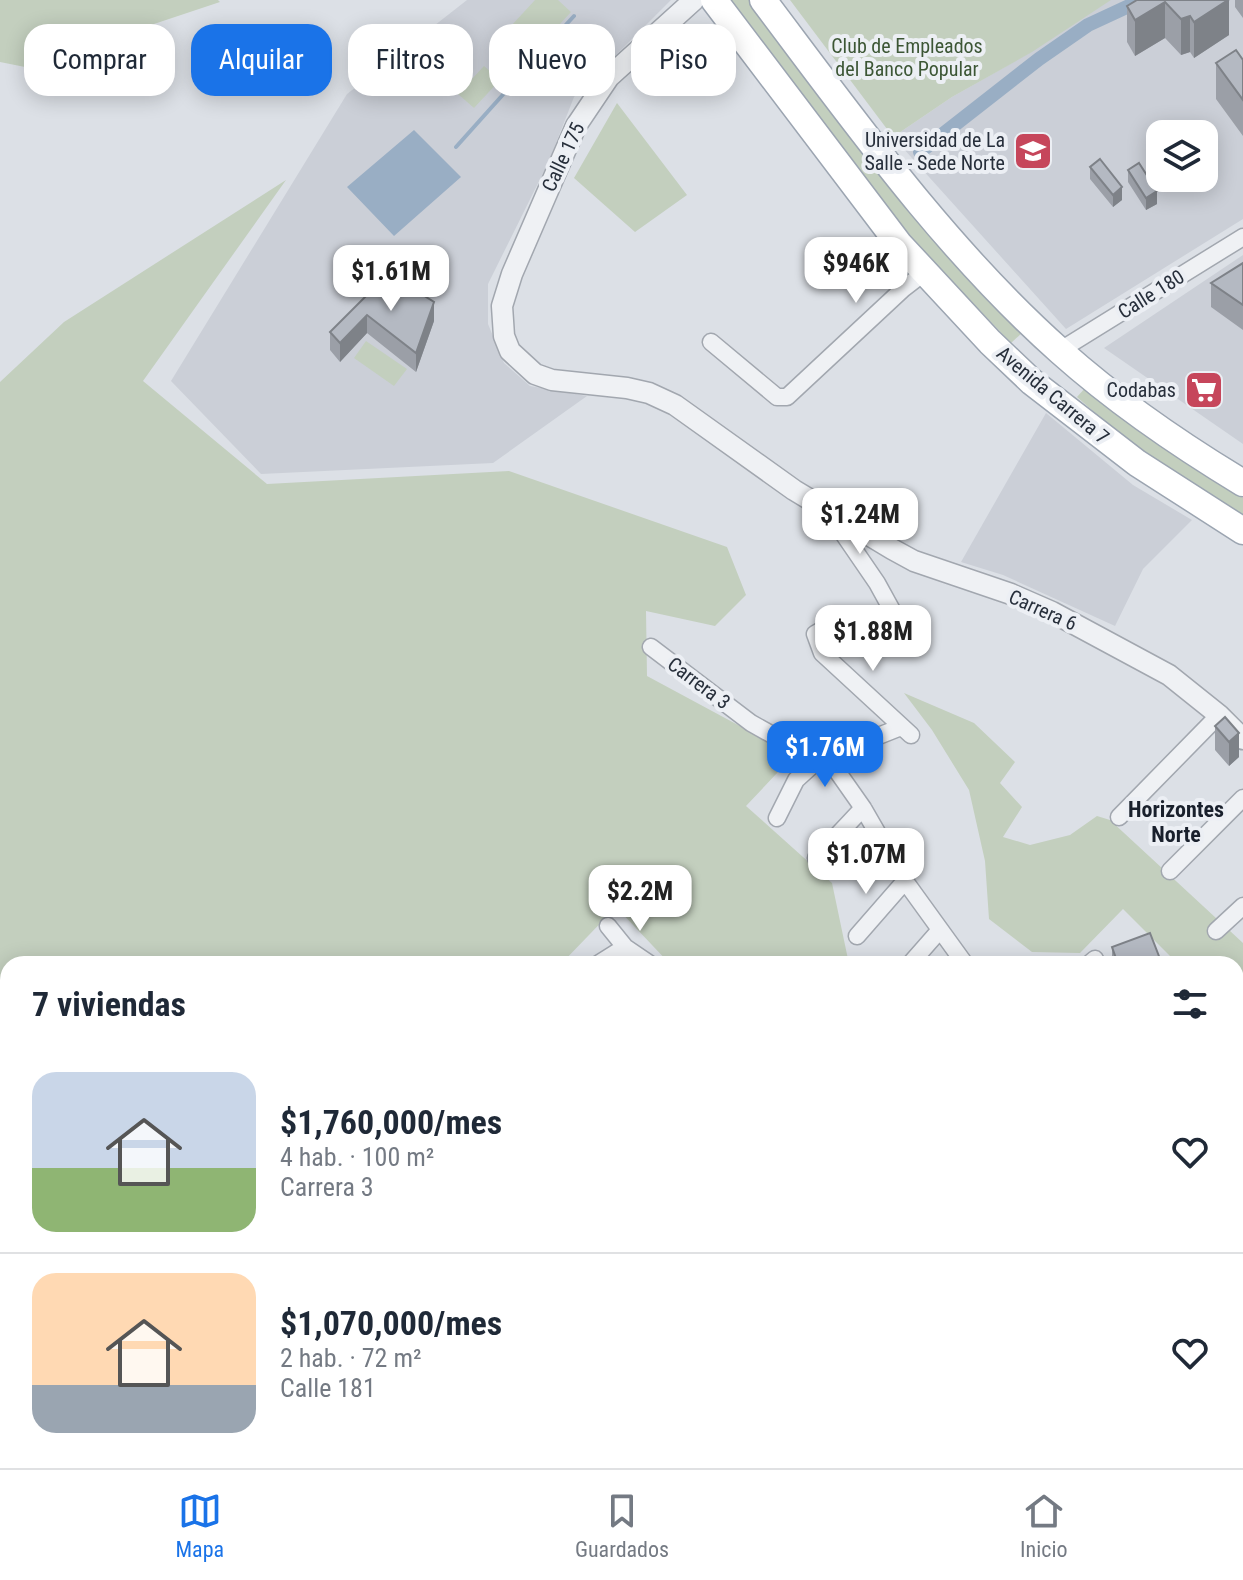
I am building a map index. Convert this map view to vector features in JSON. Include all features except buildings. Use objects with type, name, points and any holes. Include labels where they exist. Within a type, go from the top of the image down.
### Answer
[{"type":"main road","name":"Avenida Carrera 7","points":[[714,0],[875,213],[1003,355],[1032,382],[1148,472],[1243,531]]},
{"type":"main road","name":"Avenida Carrera 7","points":[[763,0],[905,185],[962,251],[1059,351],[1177,441],[1243,483]]},
{"type":"main road","points":[[1003,355],[1032,360],[1059,351]]},
{"type":"street","name":"Calle 175","points":[[510,351],[504,336],[502,306],[517,262],[576,126],[609,77],[694,0]]},
{"type":"street","name":"Calle 180","points":[[1059,351],[1243,237]]},
{"type":"street","points":[[711,342],[777,397],[792,395],[861,327],[925,272]]},
{"type":"street","name":"Carrera 6","points":[[510,351],[535,374],[552,380],[627,388],[649,393],[675,405],[794,490],[914,561],[1011,594],[1081,626],[1169,675],[1219,715],[1243,739]]},
{"type":"street","name":"Carrera 6","points":[[818,760],[906,731],[822,653],[815,634],[827,627],[879,641],[893,635],[899,623],[877,583],[827,509]]},
{"type":"street","name":"Carrera 3","points":[[651,647],[751,723],[837,771],[863,808],[905,881],[959,956]]},
{"type":"street","points":[[1119,817],[1219,715]]},
{"type":"street","points":[[777,818],[796,780],[818,760]]},
{"type":"street","points":[[1170,871],[1243,798]]},
{"type":"street","points":[[816,858],[863,808]]},
{"type":"street","points":[[857,936],[905,881]]},
{"type":"street","points":[[1216,931],[1243,906]]},
{"type":"street","points":[[608,926],[625,947],[638,956]]},
{"type":"street","points":[[917,956],[939,931]]},
{"type":"street","points":[[611,956],[625,947]]},
{"type":"shaded area","points":[[467,0],[671,0],[647,24],[631,24],[631,40],[615,56],[615,24],[489,24],[489,96],[575,96],[549,161],[488,284],[488,324],[504,363],[530,386],[587,396],[493,463],[261,474],[171,381],[347,94],[473,96],[473,24],[436,24]]},
{"type":"shaded area","name":"Universidad de La Salle - Sede Norte","points":[[1000,0],[1243,0],[1243,219],[1066,329],[893,137],[952,97],[1031,52]]},
{"type":"shaded area","name":"Codabas","points":[[1243,255],[1243,444],[1104,348]]},
{"type":"shaded area","points":[[1046,413],[1133,485],[1192,520],[1143,569],[1115,626],[1003,575],[961,562]]},
{"type":"green space","points":[[0,0],[220,2],[154,24],[24,24],[24,67],[0,62]]},
{"type":"green space","points":[[535,0],[558,0],[571,12],[560,24],[513,24]]},
{"type":"green space","points":[[728,0],[750,0],[857,138],[1023,332],[1011,343],[899,226]]},
{"type":"green space","name":"Club de Empleados del Banco Popular","points":[[790,0],[1111,0],[1032,52],[952,97],[893,137]]},
{"type":"green space","points":[[484,66],[489,70],[489,92],[474,108],[460,96],[473,96],[473,78]]},
{"type":"green space","points":[[617,103],[687,195],[635,232],[574,178]]},
{"type":"green space","points":[[286,180],[143,381],[267,484],[509,471],[727,547],[746,595],[715,626],[646,611],[647,676],[794,755],[746,806],[832,883],[847,956],[662,956],[616,907],[569,956],[0,956],[0,382],[64,322]]},
{"type":"green space","points":[[366,341],[407,369],[394,386],[354,358]]},
{"type":"green space","points":[[1086,387],[1243,498],[1243,520],[1126,440],[1077,397]]},
{"type":"green space","points":[[904,693],[974,723],[1015,762],[1000,783],[1022,807],[1003,837],[1030,845],[1070,835],[1097,816],[1110,820],[1243,943],[1243,956],[1170,956],[1123,909],[1080,953],[1032,952],[989,919],[985,861],[969,790],[932,730]]},
{"type":"water","points":[[414,130],[461,177],[394,236],[347,187]]},
{"type":"waterway","points":[[920,152],[1039,59],[1088,25],[1142,0]]},
{"type":"waterway","points":[[567,24],[574,16]]},
{"type":"waterway","points":[[456,147],[502,96]]},
{"type":"place","name":"Universidad de La Salle - Sede Norte","points":[[1033,151]]},
{"type":"place","name":"Codabas","points":[[1204,390]]},
{"type":"district","name":"Horizontes Norte","points":[[1176,822]]}]
